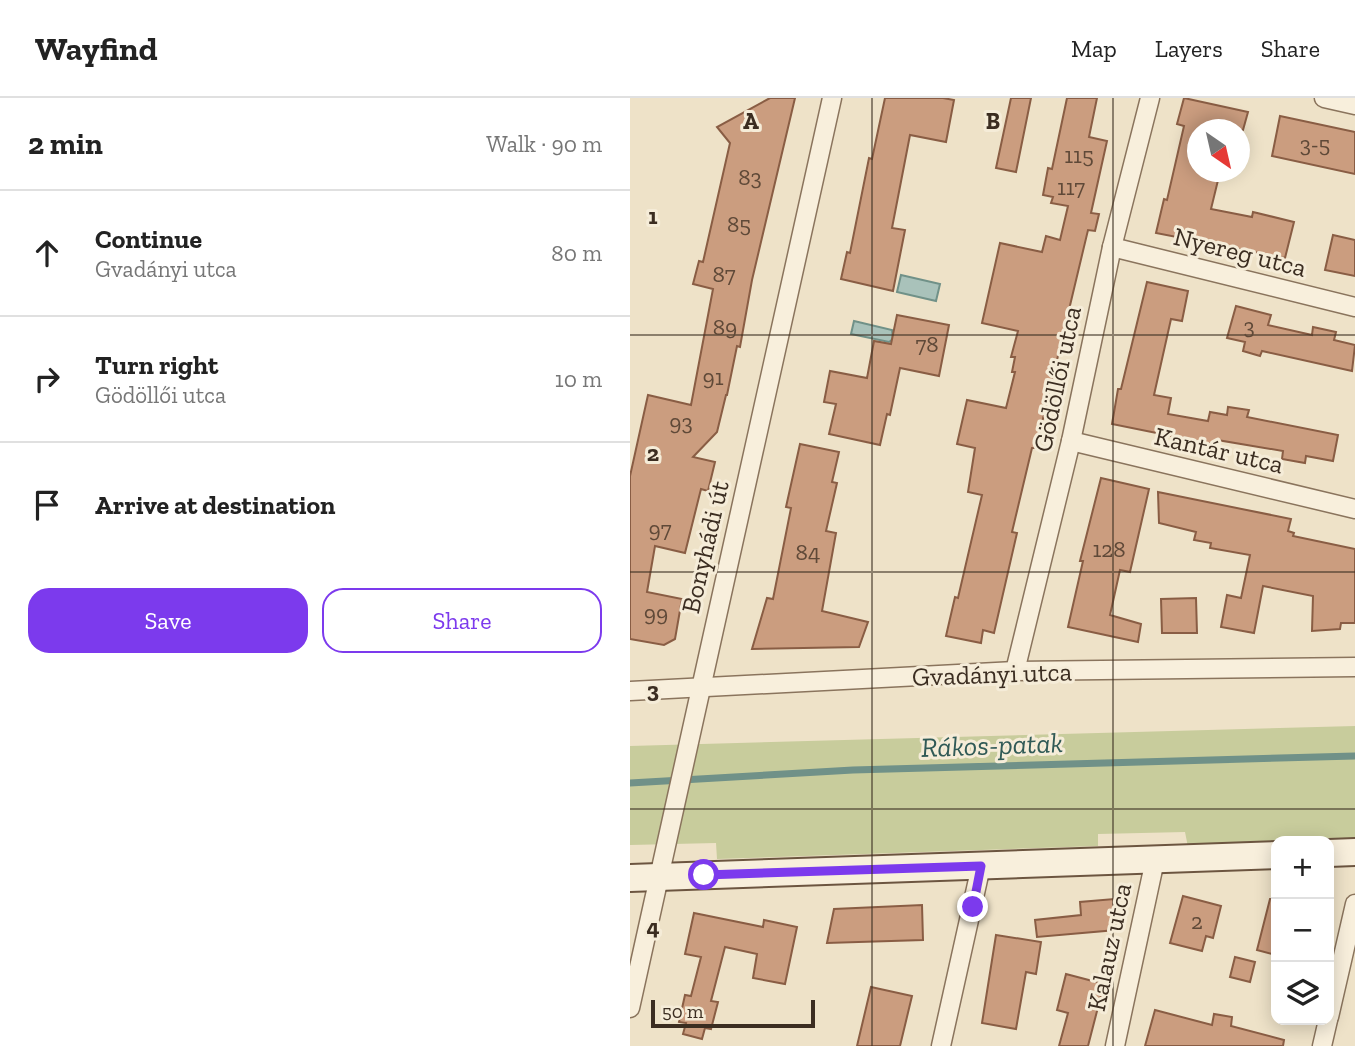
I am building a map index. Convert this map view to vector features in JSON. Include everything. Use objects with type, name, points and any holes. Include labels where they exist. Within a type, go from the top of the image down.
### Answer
[{"type":"street","name":"Bonyhádi út","points":[[630,1008],[832,98]]},
{"type":"street","name":"Gödöllői utca","points":[[1015,671],[1071,441],[1112,247],[1150,98]]},
{"type":"street","points":[[1324,98],[1355,105]]},
{"type":"street","name":"Nyereg utca","points":[[1112,247],[1355,307]]},
{"type":"street","name":"Kantár utca","points":[[1071,441],[1355,509]]},
{"type":"street","name":"Gvadányi utca","points":[[630,691],[1015,671],[1355,667]]},
{"type":"street","points":[[1334,853],[1355,852]]},
{"type":"street","points":[[630,878],[1271,855]]},
{"type":"street","name":"Kalauz utca","points":[[1115,1046],[1155,860]]},
{"type":"street","points":[[941,1046],[981,866]]},
{"type":"street","points":[[1334,996],[1355,904]]},
{"type":"street","points":[[1322,1046],[1327,1025]]},
{"type":"green space","points":[[1355,726],[1355,839],[1334,840],[1334,836],[1271,836],[1271,843],[1188,847],[1185,832],[1098,834],[1098,846],[717,859],[716,843],[630,845],[630,746]]},
{"type":"water","points":[[901,275],[940,284],[936,301],[897,292]]},
{"type":"water","points":[[854,321],[892,330],[893,339],[889,342],[851,334]]},
{"type":"building","points":[[770,98],[795,98],[752,280],[740,347],[737,346],[717,432],[693,457],[715,462],[708,491],[701,489],[685,553],[655,546],[647,592],[682,599],[675,639],[664,645],[630,639],[630,476],[648,395],[691,405],[713,289],[693,284],[699,261],[703,262],[730,143],[717,127]]},
{"type":"building","points":[[885,98],[954,100],[946,142],[910,135],[892,228],[905,230],[893,291],[841,279],[847,252],[850,253],[869,158],[872,159]]},
{"type":"building","points":[[1011,98],[1031,98],[1016,172],[996,168]]},
{"type":"building","points":[[1067,98],[1097,98],[1089,137],[1107,141],[1091,213],[1099,214],[1095,231],[1088,230],[1036,448],[1032,448],[1012,532],[1017,533],[994,633],[983,630],[981,643],[946,636],[955,597],[958,598],[982,495],[968,492],[975,448],[957,444],[967,400],[1006,408],[1015,372],[1012,372],[1015,357],[1011,357],[1018,331],[982,323],[1000,243],[1042,252],[1046,236],[1060,240],[1068,206],[1051,203],[1053,197],[1043,195],[1048,168],[1052,169]]},
{"type":"building","points":[[1184,98],[1248,112],[1246,119],[1187,119],[1187,182],[1218,182],[1211,209],[1252,217],[1253,212],[1294,222],[1285,258],[1156,233],[1164,199],[1167,200],[1184,126],[1177,124]]},
{"type":"building","points":[[1280,116],[1355,132],[1355,174],[1272,156]]},
{"type":"building","points":[[1333,235],[1355,240],[1355,276],[1325,270]]},
{"type":"building","points":[[1147,282],[1188,291],[1182,321],[1171,319],[1154,395],[1171,398],[1168,414],[1208,421],[1210,412],[1227,415],[1228,407],[1249,410],[1247,417],[1338,435],[1333,461],[1306,456],[1305,463],[1282,459],[1283,451],[1217,440],[1216,445],[1112,424],[1118,389],[1121,389]]},
{"type":"building","points":[[1236,306],[1271,315],[1268,325],[1312,335],[1313,327],[1336,332],[1334,340],[1355,345],[1352,371],[1262,351],[1260,356],[1243,351],[1245,342],[1227,338]]},
{"type":"building","points":[[897,315],[949,325],[939,376],[900,368],[890,415],[887,414],[880,445],[829,434],[836,404],[824,402],[830,371],[867,378],[874,341],[891,344]]},
{"type":"building","points":[[800,444],[839,452],[832,482],[837,483],[826,531],[836,533],[822,611],[868,622],[859,647],[752,649],[767,598],[773,599],[791,508],[786,507]]},
{"type":"building","points":[[1101,478],[1149,489],[1130,572],[1120,570],[1110,615],[1141,624],[1138,642],[1068,627],[1083,561],[1080,561]]},
{"type":"building","points":[[1158,492],[1291,519],[1288,531],[1294,533],[1293,536],[1355,549],[1355,623],[1341,623],[1340,629],[1312,631],[1313,596],[1263,586],[1254,633],[1221,627],[1227,595],[1241,598],[1250,555],[1210,548],[1211,543],[1194,540],[1196,532],[1159,523]]},
{"type":"building","points":[[1196,598],[1197,633],[1162,633],[1161,599]]},
{"type":"building","points":[[1183,896],[1221,906],[1213,938],[1206,936],[1202,951],[1170,943]]},
{"type":"building","points":[[1114,899],[1116,930],[1037,937],[1035,920],[1081,915],[1080,902]]},
{"type":"building","points":[[1270,899],[1271,899],[1271,954],[1257,950]]},
{"type":"building","points":[[922,905],[923,940],[827,943],[834,909]]},
{"type":"building","points":[[694,913],[763,927],[764,920],[797,927],[785,984],[753,978],[757,954],[725,947],[711,1001],[718,1002],[711,1029],[705,1028],[702,1039],[683,1034],[686,1023],[679,1022],[685,995],[691,996],[701,957],[685,954]]},
{"type":"building","points":[[996,935],[1041,942],[1036,974],[1026,972],[1016,1029],[982,1023]]},
{"type":"building","points":[[1235,957],[1255,962],[1250,982],[1230,977]]},
{"type":"building","points":[[1066,974],[1104,984],[1088,1046],[1059,1046],[1068,1013],[1057,1010]]},
{"type":"building","points":[[871,987],[912,996],[900,1046],[857,1046]]},
{"type":"building","points":[[1155,1010],[1212,1025],[1214,1014],[1232,1017],[1231,1026],[1284,1040],[1283,1046],[1145,1046]]},
{"type":"waterway","name":"Rákos-patak","points":[[630,783],[853,770],[1355,756]]},
{"type":"route","points":[[704,875],[981,866],[973,907]]}]
